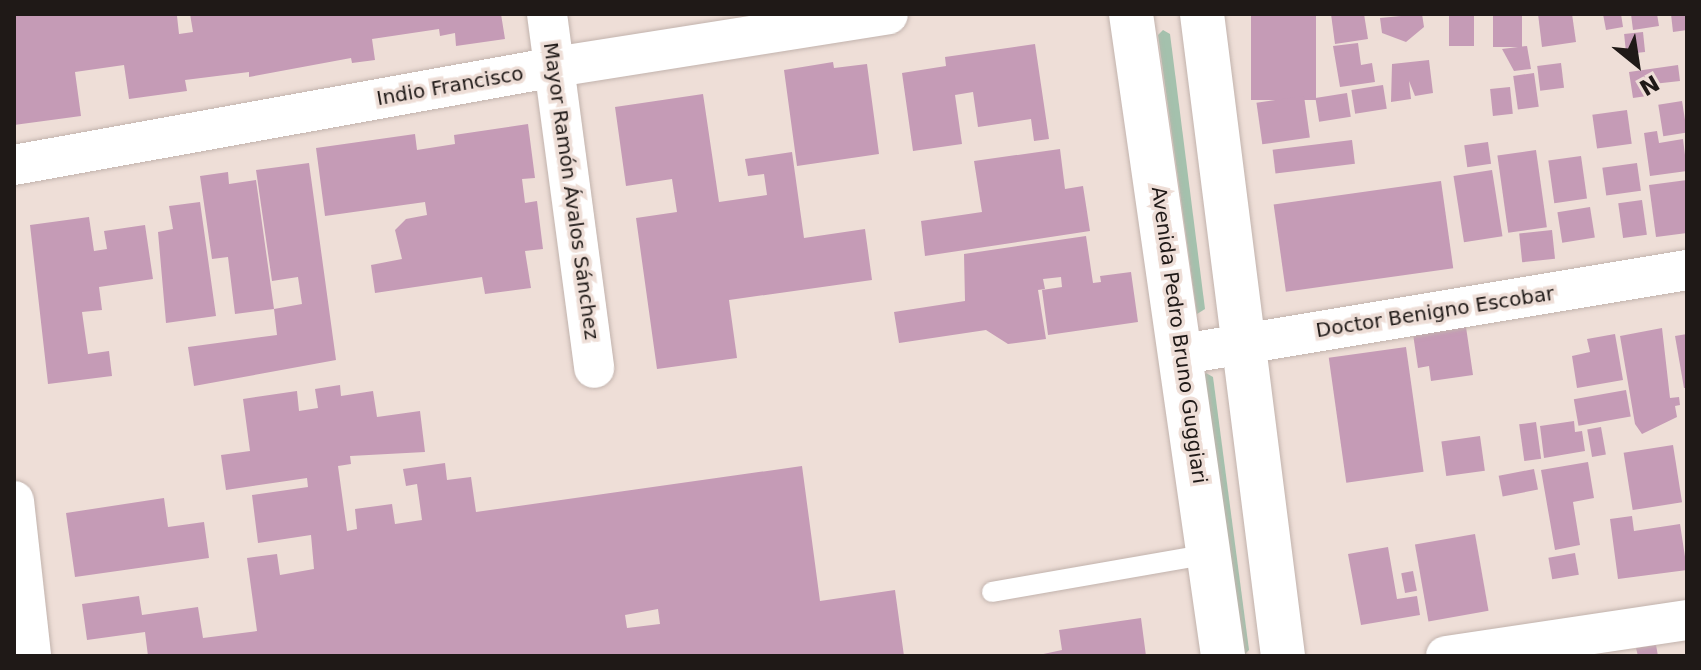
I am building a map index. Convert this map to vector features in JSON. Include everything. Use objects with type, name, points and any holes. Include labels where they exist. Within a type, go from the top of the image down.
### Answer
[{"type":"main road","name":"Avenida Pedro Bruno Guggiari","points":[[1131,14],[1183,354],[1223,656]]},
{"type":"main road","points":[[1202,14],[1283,656]]},
{"type":"street","name":"Mayor Ramón Ávalos Sánchez","points":[[547,14],[594,368]]},
{"type":"street","name":"Indio Francisco","points":[[14,165],[555,67],[888,14]]},
{"type":"street","name":"Doctor Benigno Escobar","points":[[1183,354],[1687,270]]},
{"type":"street","points":[[14,501],[31,656]]},
{"type":"street","points":[[1446,656],[1687,620]]},
{"type":"lane","points":[[992,592],[1209,554]]},
{"type":"green space","points":[[1163,30],[1170,34],[1205,309],[1197,314],[1158,35]]},
{"type":"green space","points":[[1206,373],[1213,377],[1249,650],[1244,655],[1202,378]]},
{"type":"building","points":[[14,14],[177,16],[179,34],[193,32],[190,14],[501,14],[505,39],[456,46],[455,33],[440,36],[439,29],[372,39],[375,60],[352,63],[351,58],[249,77],[249,72],[185,80],[187,91],[129,99],[124,65],[75,72],[81,116],[14,125]]},
{"type":"building","points":[[1251,14],[1316,14],[1316,100],[1251,100]]},
{"type":"building","points":[[1331,14],[1364,14],[1368,39],[1335,44]]},
{"type":"building","points":[[1422,14],[1424,27],[1406,42],[1382,33],[1380,18]]},
{"type":"building","points":[[1449,14],[1474,14],[1474,46],[1449,46]]},
{"type":"building","points":[[1493,14],[1522,14],[1522,47],[1493,47]]},
{"type":"building","points":[[1538,14],[1572,14],[1576,42],[1542,47]]},
{"type":"building","points":[[1603,14],[1621,14],[1623,27],[1606,30]]},
{"type":"building","points":[[1631,14],[1657,14],[1659,26],[1633,30]]},
{"type":"building","points":[[1671,14],[1687,14],[1687,30],[1673,32]]},
{"type":"building","points":[[1643,32],[1645,52],[1626,54],[1624,34]]},
{"type":"building","points":[[1358,43],[1361,65],[1372,63],[1375,82],[1340,87],[1333,46]]},
{"type":"building","points":[[1035,44],[1049,139],[1034,141],[1031,119],[978,127],[973,92],[955,95],[962,144],[913,151],[902,73],[946,66],[945,57]]},
{"type":"building","points":[[1527,46],[1531,69],[1514,71],[1502,49]]},
{"type":"building","points":[[1429,60],[1433,93],[1415,96],[1409,81],[1411,99],[1391,102],[1392,64]]},
{"type":"building","points":[[833,62],[834,68],[867,64],[879,154],[797,166],[784,70]]},
{"type":"building","points":[[1561,63],[1564,88],[1540,91],[1537,66]]},
{"type":"building","points":[[1678,65],[1680,81],[1653,84],[1654,95],[1633,98],[1629,72]]},
{"type":"building","points":[[1534,73],[1539,107],[1518,110],[1513,76]]},
{"type":"building","points":[[1383,85],[1387,109],[1355,114],[1351,90]]},
{"type":"building","points":[[1510,87],[1513,114],[1493,116],[1490,89]]},
{"type":"building","points":[[1347,93],[1351,117],[1319,122],[1315,98]]},
{"type":"building","points":[[703,94],[719,202],[767,195],[764,174],[748,176],[745,159],[792,152],[804,238],[865,229],[872,280],[729,300],[737,358],[657,369],[636,218],[677,212],[672,179],[626,186],[615,107]]},
{"type":"building","points":[[1304,96],[1310,138],[1262,144],[1256,103]]},
{"type":"building","points":[[1682,101],[1687,133],[1663,136],[1658,105]]},
{"type":"building","points":[[1627,110],[1632,144],[1597,149],[1592,115]]},
{"type":"building","points":[[528,124],[535,178],[522,179],[525,203],[537,201],[543,249],[525,251],[531,288],[485,294],[482,277],[375,293],[371,265],[402,259],[395,230],[406,219],[427,215],[425,202],[325,216],[316,148],[415,134],[417,150],[455,144],[454,135]]},
{"type":"building","points":[[1657,131],[1659,143],[1683,139],[1687,171],[1650,176],[1644,133]]},
{"type":"building","points":[[1352,140],[1355,164],[1276,174],[1273,150]]},
{"type":"building","points":[[1488,142],[1491,164],[1467,167],[1464,145]]},
{"type":"building","points":[[1060,149],[1065,189],[1083,186],[1090,231],[925,256],[921,221],[982,212],[974,161]]},
{"type":"building","points":[[1536,150],[1547,227],[1508,233],[1497,155]]},
{"type":"building","points":[[1581,156],[1587,199],[1554,203],[1548,161]]},
{"type":"building","points":[[309,163],[336,360],[194,386],[188,347],[277,335],[274,309],[302,304],[298,277],[272,281],[256,170]]},
{"type":"building","points":[[1637,163],[1641,191],[1606,196],[1602,168]]},
{"type":"building","points":[[1492,170],[1502,236],[1464,242],[1453,176]]},
{"type":"building","points":[[228,172],[229,184],[256,180],[274,309],[235,314],[228,257],[212,259],[200,176]]},
{"type":"building","points":[[1687,180],[1687,233],[1656,237],[1649,185]]},
{"type":"building","points":[[1441,181],[1453,268],[1286,292],[1274,205]]},
{"type":"building","points":[[1642,200],[1647,235],[1623,238],[1618,203]]},
{"type":"building","points":[[200,202],[216,316],[166,323],[158,232],[173,229],[169,206]]},
{"type":"building","points":[[1590,207],[1595,238],[1562,243],[1557,212]]},
{"type":"building","points":[[89,217],[94,251],[107,249],[104,231],[145,225],[153,279],[99,287],[102,310],[82,312],[88,354],[109,351],[112,376],[48,384],[30,225]]},
{"type":"building","points":[[1552,230],[1555,259],[1522,262],[1519,233]]},
{"type":"building","points":[[1086,236],[1093,283],[1101,282],[1100,276],[1131,272],[1138,322],[1048,335],[1042,290],[1062,287],[1061,277],[1043,279],[1045,289],[1038,290],[1046,339],[1008,344],[986,330],[899,343],[894,312],[965,301],[964,254]]},
{"type":"building","points":[[1466,327],[1473,375],[1431,381],[1429,366],[1418,368],[1413,334]]},
{"type":"building","points":[[1662,328],[1670,398],[1679,397],[1680,405],[1675,406],[1677,417],[1642,434],[1635,424],[1620,336]]},
{"type":"building","points":[[1615,334],[1623,380],[1577,388],[1572,356],[1590,352],[1587,339]]},
{"type":"building","points":[[1687,334],[1687,388],[1684,388],[1675,336]]},
{"type":"building","points":[[1406,347],[1424,472],[1346,483],[1329,358]]},
{"type":"building","points":[[340,385],[341,396],[373,391],[377,417],[420,411],[425,452],[350,456],[351,464],[338,466],[347,531],[357,529],[355,509],[392,504],[395,524],[422,520],[417,484],[406,486],[403,469],[445,463],[447,480],[471,477],[476,512],[802,466],[820,601],[895,590],[904,656],[148,656],[145,632],[87,640],[82,604],[139,596],[142,615],[198,607],[203,638],[257,631],[247,558],[277,554],[280,575],[314,569],[311,535],[258,543],[252,495],[308,487],[307,478],[226,490],[221,455],[250,451],[243,399],[297,391],[299,411],[318,408],[315,389]],"holes":[[[658,609],[660,624],[627,628],[625,615]]]},
{"type":"building","points":[[1626,390],[1631,417],[1578,426],[1574,399]]},
{"type":"building","points":[[1574,421],[1575,432],[1582,431],[1585,451],[1544,458],[1540,426]]},
{"type":"building","points":[[1536,422],[1541,459],[1524,461],[1519,424]]},
{"type":"building","points":[[1601,427],[1606,455],[1592,457],[1587,429]]},
{"type":"building","points":[[1480,436],[1485,471],[1446,476],[1441,441]]},
{"type":"building","points":[[1673,445],[1682,502],[1633,510],[1624,453]]},
{"type":"building","points":[[1588,462],[1594,498],[1573,502],[1580,545],[1555,550],[1541,470]]},
{"type":"building","points":[[1534,469],[1538,490],[1503,496],[1499,476]]},
{"type":"building","points":[[164,498],[168,527],[204,522],[209,558],[75,577],[66,513]]},
{"type":"building","points":[[1632,516],[1634,531],[1680,524],[1687,570],[1618,579],[1610,519]]},
{"type":"building","points":[[1475,534],[1489,611],[1428,621],[1415,545]]},
{"type":"building","points":[[1388,547],[1397,599],[1417,596],[1420,615],[1361,625],[1348,554]]},
{"type":"building","points":[[1575,553],[1579,575],[1552,579],[1548,558]]},
{"type":"building","points":[[1413,571],[1417,591],[1405,593],[1401,573]]},
{"type":"building","points":[[1141,618],[1146,656],[1034,656],[1062,650],[1059,630]]},
{"type":"building","points":[[1656,645],[1658,656],[1638,656],[1636,648]]}]
